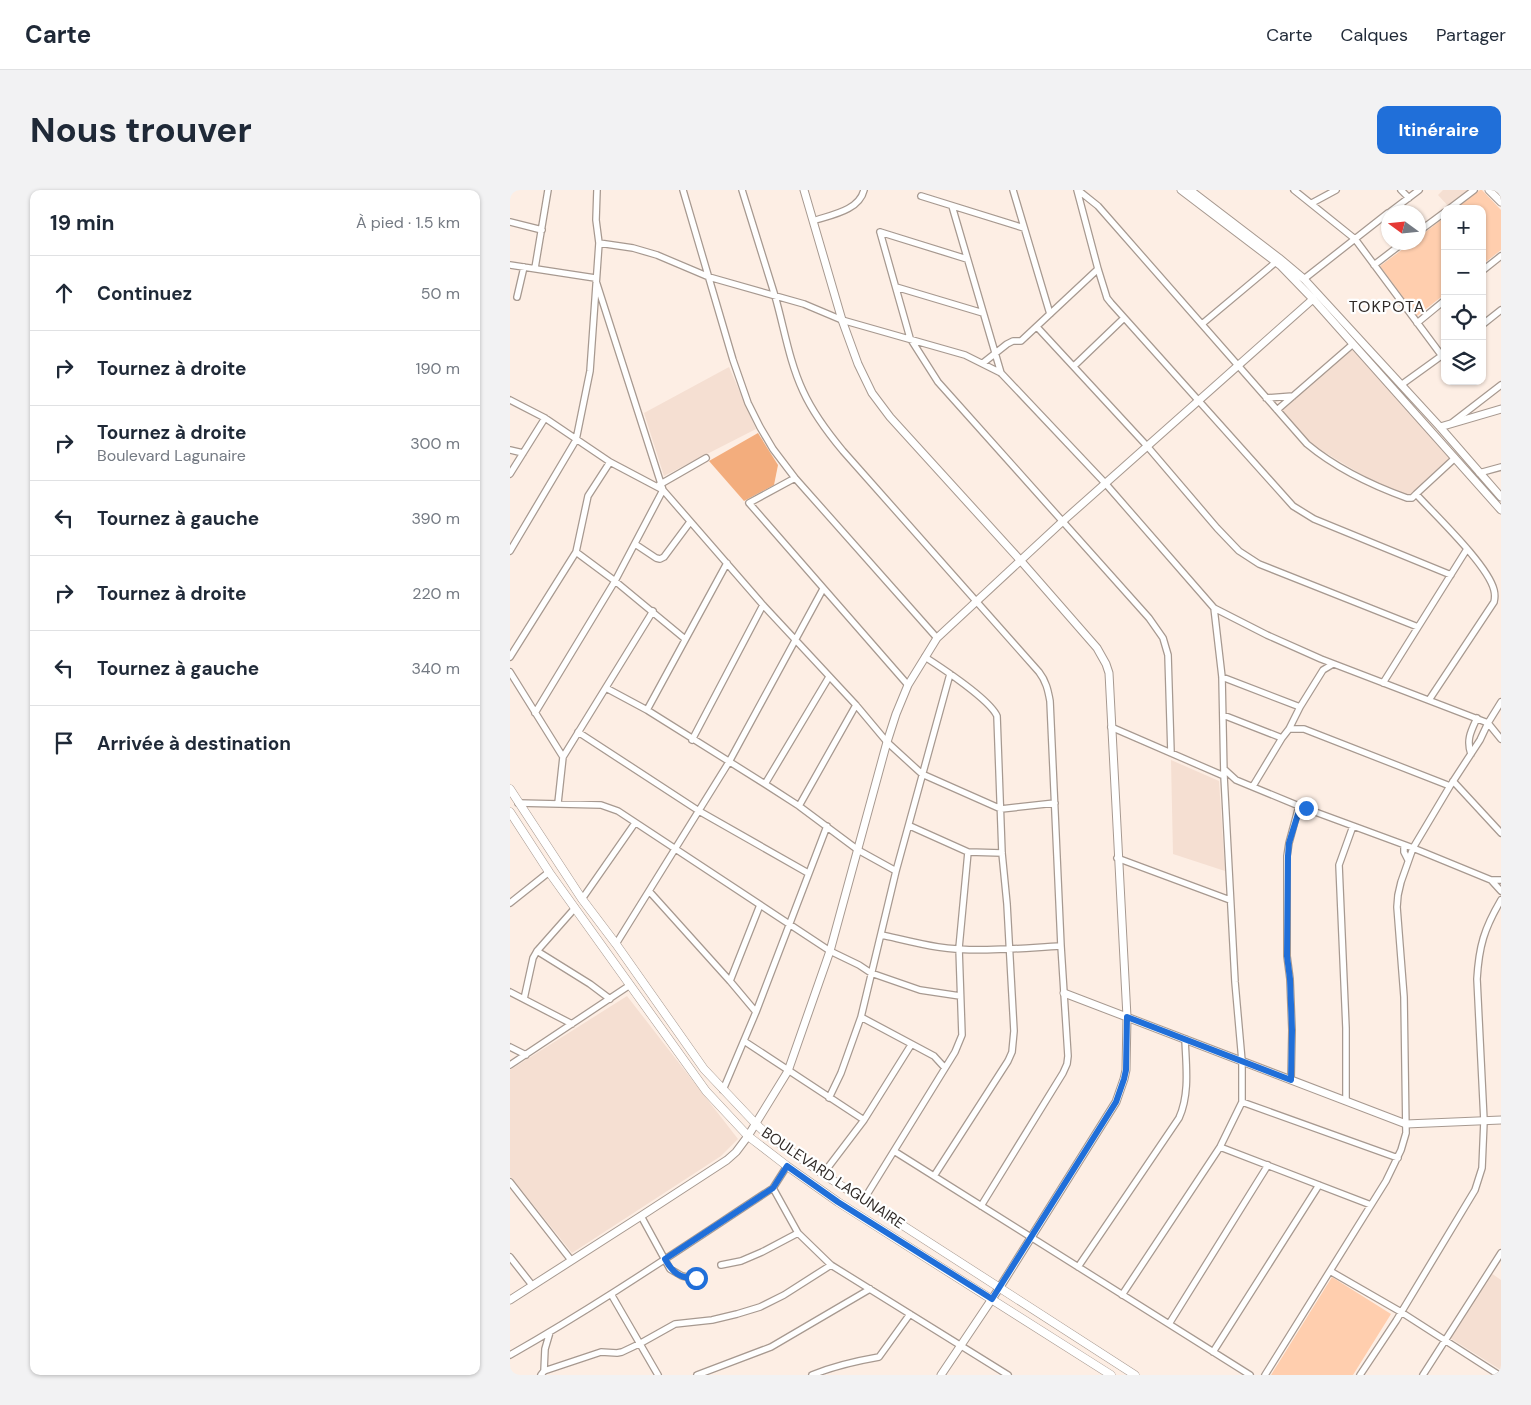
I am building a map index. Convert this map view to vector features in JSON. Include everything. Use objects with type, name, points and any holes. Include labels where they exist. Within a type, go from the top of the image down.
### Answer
[{"type":"main road","name":"BOULEVARD LAGUNAIRE","points":[[510,789],[582,899],[704,1069],[756,1124],[769,1136],[822,1174],[1135,1375]]},
{"type":"main road","name":"BOULEVARD LAGUNAIRE","points":[[510,812],[575,908],[706,1091],[748,1136],[838,1202],[1111,1375]]},
{"type":"street","points":[[535,268],[548,190]]},
{"type":"street","points":[[510,551],[576,440],[590,371],[598,243],[596,220],[597,190]]},
{"type":"street","points":[[683,190],[748,402],[760,427],[773,449],[795,478],[937,638]]},
{"type":"street","points":[[742,190],[798,378],[807,398],[828,433],[1033,664],[1045,680],[1050,701],[1067,1064],[981,1206]]},
{"type":"street","points":[[804,190],[852,349],[865,380],[881,406],[1097,648],[1109,673],[1127,1017],[1126,1070],[1124,1079],[1116,1102],[1000,1287],[941,1375]]},
{"type":"street","points":[[813,221],[850,208],[860,199],[864,190]]},
{"type":"street","points":[[1013,190],[1050,314]]},
{"type":"street","points":[[1078,190],[1098,270],[1108,298],[1123,318],[1293,506],[1314,519],[1451,575]]},
{"type":"street","points":[[1078,190],[1098,206],[1307,444],[1326,459],[1380,488],[1409,499],[1455,458]]},
{"type":"street","points":[[1182,190],[1276,262],[1313,299],[1501,510]]},
{"type":"street","points":[[1190,190],[1280,258],[1304,279],[1440,427],[1501,497]]},
{"type":"street","points":[[1294,190],[1355,239],[1416,323],[1441,353]]},
{"type":"street","points":[[1312,203],[1336,190]]},
{"type":"street","points":[[1401,190],[1408,198]]},
{"type":"street","points":[[1399,205],[1419,190]]},
{"type":"street","points":[[1454,205],[1474,190]]},
{"type":"street","points":[[1489,190],[1501,202]]},
{"type":"street","points":[[921,196],[1024,228]]},
{"type":"street","points":[[952,206],[1002,373]]},
{"type":"street","points":[[1426,226],[1441,215]]},
{"type":"street","points":[[1304,279],[1381,219]]},
{"type":"street","points":[[510,222],[542,230]]},
{"type":"street","points":[[967,259],[880,232],[910,338],[938,382],[1149,618],[1163,638],[1169,664],[1171,753]]},
{"type":"street","points":[[598,243],[657,254],[709,277],[804,304],[842,320],[965,355],[1002,373],[1106,483],[1214,608],[1267,635],[1321,659],[1488,722],[1501,739]]},
{"type":"street","points":[[1374,266],[1394,250]]},
{"type":"street","points":[[1486,267],[1501,256]]},
{"type":"street","points":[[1202,324],[1276,262]]},
{"type":"street","points":[[510,265],[595,278]]},
{"type":"street","points":[[517,297],[524,268]]},
{"type":"street","points":[[983,363],[1010,342],[1021,341],[1098,270]]},
{"type":"street","points":[[595,278],[661,486],[690,522],[795,641],[856,705],[886,742],[922,774],[1001,809],[1055,803]]},
{"type":"street","points":[[896,287],[983,313]]},
{"type":"street","points":[[510,1300],[727,1160],[743,1143],[788,1071],[830,951],[886,742],[908,686],[937,638],[1063,521],[1313,299]]},
{"type":"street","points":[[1416,323],[1441,303]]},
{"type":"street","points":[[1486,322],[1501,310]]},
{"type":"street","points":[[1074,366],[1123,318]]},
{"type":"street","points":[[1037,327],[1147,446],[1239,551],[1259,564],[1418,627]]},
{"type":"street","points":[[1277,410],[1353,344]]},
{"type":"street","points":[[1401,385],[1441,356]]},
{"type":"street","points":[[1451,424],[1501,386]]},
{"type":"street","points":[[1266,398],[1293,396]]},
{"type":"street","points":[[510,400],[545,418],[610,462],[661,486]]},
{"type":"street","points":[[1440,427],[1501,409]]},
{"type":"street","points":[[510,474],[545,418]]},
{"type":"street","points":[[510,450],[523,453]]},
{"type":"street","points":[[535,713],[615,581],[635,544],[661,486],[706,458]]},
{"type":"street","points":[[510,656],[576,552],[588,496],[610,462]]},
{"type":"street","points":[[1479,473],[1501,466]]},
{"type":"street","points":[[795,478],[749,503],[908,686]]},
{"type":"street","points":[[1416,494],[1467,549],[1488,576],[1494,591],[1494,602],[1429,700]]},
{"type":"street","points":[[635,544],[660,559],[664,557],[690,522]]},
{"type":"street","points":[[1383,682],[1467,549]]},
{"type":"street","points":[[576,552],[686,639]]},
{"type":"street","points":[[647,710],[727,563]]},
{"type":"street","points":[[616,944],[728,762],[823,589]]},
{"type":"street","points":[[692,740],[763,605]]},
{"type":"street","points":[[1122,1295],[1220,1147],[1242,1102],[1242,1061],[1235,982],[1224,776],[1222,677],[1214,608]]},
{"type":"street","points":[[558,803],[563,757],[653,611]]},
{"type":"street","points":[[926,657],[992,707],[997,716],[1002,853],[1014,1031],[1012,1052],[934,1176]]},
{"type":"street","points":[[1321,659],[1323,670]]},
{"type":"street","points":[[1253,786],[1323,670],[1334,664]]},
{"type":"street","points":[[510,672],[563,757]]},
{"type":"street","points":[[829,1098],[841,1073],[861,1017],[896,872],[950,674]]},
{"type":"street","points":[[765,784],[828,677]]},
{"type":"street","points":[[1222,677],[1300,706]]},
{"type":"street","points":[[606,688],[647,710],[692,740],[765,784],[799,806],[858,850],[896,872]]},
{"type":"street","points":[[1265,1375],[1371,1205],[1398,1158],[1405,1140],[1404,997],[1397,907],[1398,895],[1408,860],[1414,848],[1501,702]]},
{"type":"street","points":[[799,806],[856,705]]},
{"type":"street","points":[[1223,715],[1282,738]]},
{"type":"street","points":[[1294,718],[1304,729]]},
{"type":"street","points":[[1471,754],[1468,746],[1469,737],[1477,718]]},
{"type":"street","points":[[1112,727],[1224,776]]},
{"type":"street","points":[[1289,729],[1304,729],[1452,783],[1501,833]]},
{"type":"street","points":[[578,732],[699,811],[808,874]]},
{"type":"street","points":[[1224,769],[1236,780],[1299,806],[1414,848],[1491,880],[1501,880]]},
{"type":"street","points":[[1225,784],[1236,780]]},
{"type":"street","points":[[518,802],[601,805],[618,811],[830,951],[871,973],[920,990],[960,996]]},
{"type":"street","points":[[1291,1080],[1291,996],[1287,956],[1288,856],[1289,843],[1299,806]]},
{"type":"street","points":[[1298,814],[1306,808]]},
{"type":"street","points":[[582,899],[635,823]]},
{"type":"street","points":[[723,1090],[790,926],[827,826]]},
{"type":"street","points":[[910,826],[968,852],[1002,853]]},
{"type":"street","points":[[1346,1101],[1346,1028],[1339,865],[1353,826]]},
{"type":"street","points":[[1404,845],[1404,852],[1408,860]]},
{"type":"street","points":[[863,1201],[945,1068],[962,1035],[959,948],[968,852]]},
{"type":"street","points":[[1118,858],[1230,900]]},
{"type":"street","points":[[510,903],[550,872]]},
{"type":"street","points":[[1491,880],[1501,891]]},
{"type":"street","points":[[649,891],[730,980],[756,1012]]},
{"type":"street","points":[[1360,1375],[1475,1190],[1482,1168],[1484,1121],[1477,979],[1478,958],[1486,927],[1501,900]]},
{"type":"street","points":[[730,980],[760,905]]},
{"type":"street","points":[[524,999],[533,958],[575,908]]},
{"type":"street","points":[[882,935],[939,947],[1009,949],[1061,946]]},
{"type":"street","points":[[537,951],[590,984],[610,999]]},
{"type":"street","points":[[510,1065],[630,985]]},
{"type":"street","points":[[510,992],[572,1024]]},
{"type":"street","points":[[1064,993],[1406,1124],[1501,1120]]},
{"type":"street","points":[[861,1017],[934,1056],[945,1068]]},
{"type":"street","points":[[1078,1267],[1179,1118],[1186,1085],[1185,1039]]},
{"type":"street","points":[[744,1041],[864,1120]]},
{"type":"street","points":[[822,1174],[864,1120],[911,1045]]},
{"type":"street","points":[[510,1047],[526,1054]]},
{"type":"street","points":[[1242,1102],[1398,1158]]},
{"type":"street","points":[[1220,1147],[1371,1205]]},
{"type":"street","points":[[894,1151],[1250,1375]]},
{"type":"street","points":[[510,1355],[611,1294],[773,1188],[787,1166]]},
{"type":"street","points":[[1169,1324],[1268,1166]]},
{"type":"street","points":[[510,1182],[571,1260]]},
{"type":"street","points":[[1213,1352],[1319,1185]]},
{"type":"street","points":[[773,1188],[798,1232],[831,1265],[1008,1375]]},
{"type":"street","points":[[641,1216],[670,1269],[687,1278],[696,1278]]},
{"type":"street","points":[[721,1265],[741,1261],[762,1252],[798,1232]]},
{"type":"street","points":[[1423,1375],[1501,1253]]},
{"type":"street","points":[[510,1257],[532,1285]]},
{"type":"street","points":[[550,1332],[545,1349],[542,1373],[601,1352],[617,1353],[641,1344],[676,1324],[712,1320],[760,1306],[784,1295],[831,1265]]},
{"type":"street","points":[[1330,1271],[1400,1312],[1499,1375]]},
{"type":"street","points":[[697,1375],[771,1347],[870,1289]]},
{"type":"street","points":[[611,1294],[658,1375]]},
{"type":"street","points":[[812,1375],[831,1367],[879,1357],[910,1314]]},
{"type":"shaded area","points":[[1443,190],[1468,190],[1451,205],[1447,205],[1438,195]]},
{"type":"shaded area","points":[[1482,190],[1501,210],[1501,250],[1486,262],[1486,205],[1460,205]]},
{"type":"shaded area","points":[[1441,220],[1441,297],[1417,316],[1380,266],[1402,250],[1426,250],[1426,232]]},
{"type":"shaded area","points":[[1355,347],[1452,460],[1408,496],[1369,479],[1306,441],[1280,409]]},
{"type":"shaded area","points":[[729,367],[756,429],[664,476],[644,413]]},
{"type":"shaded area","points":[[758,433],[778,465],[774,485],[744,501],[709,461]]},
{"type":"shaded area","points":[[1171,760],[1219,781],[1225,871],[1173,854]]},
{"type":"shaded area","points":[[627,996],[738,1139],[721,1156],[572,1253],[510,1176],[510,1070]]},
{"type":"shaded area","points":[[1491,1273],[1501,1280],[1501,1370],[1450,1338]]},
{"type":"shaded area","points":[[1332,1277],[1391,1314],[1353,1375],[1271,1375]]},
{"type":"district","name":"TOKPOTA","points":[[1387,306]]},
{"type":"route","points":[[696,1278],[687,1278],[677,1274],[670,1269],[665,1259],[773,1188],[787,1166],[838,1202],[992,1299],[1116,1102],[1126,1070],[1127,1017],[1291,1080],[1292,1030],[1287,956],[1288,856],[1289,843],[1298,814],[1306,808]]}]
